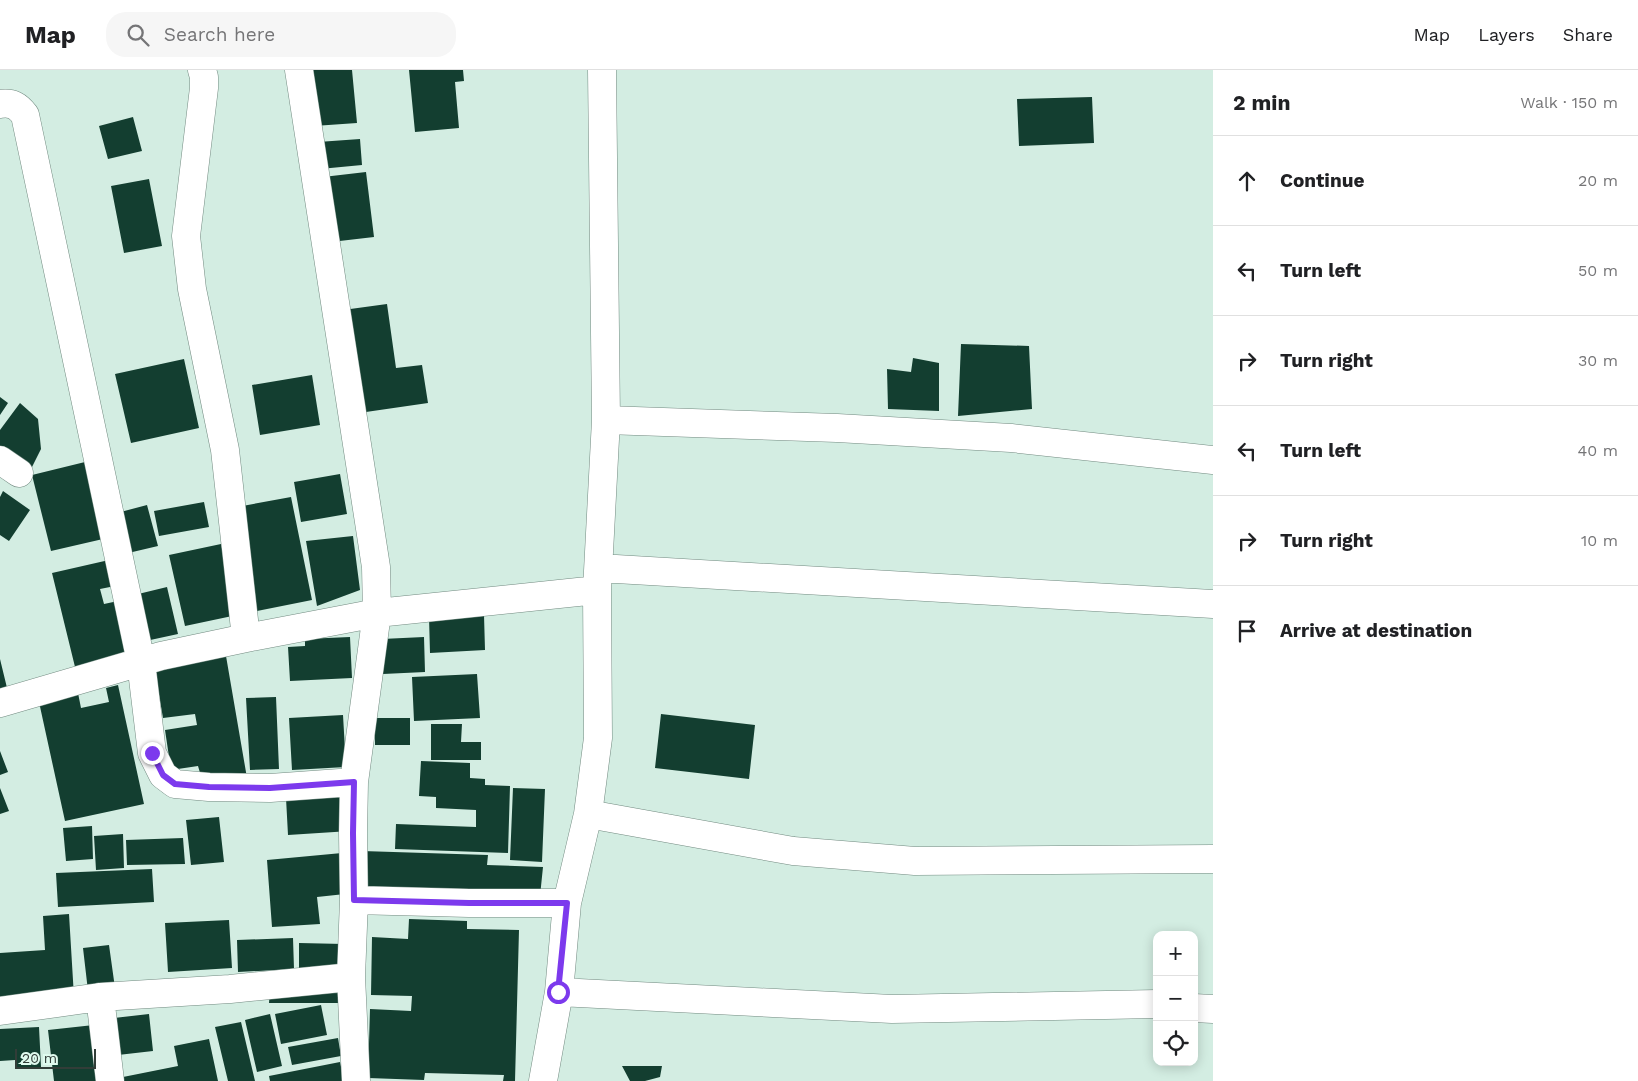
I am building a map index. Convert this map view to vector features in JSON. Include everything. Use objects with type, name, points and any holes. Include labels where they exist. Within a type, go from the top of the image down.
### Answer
[{"type":"street","points":[[202,70],[204,88],[189,205],[187,242],[192,289],[225,450],[246,638]]},
{"type":"street","points":[[300,70],[374,557],[377,613],[354,782],[354,900],[351,977],[356,1081]]},
{"type":"street","points":[[543,1081],[558,992],[567,903],[588,814],[598,738],[598,579],[606,420],[602,70]]},
{"type":"street","points":[[0,104],[7,103],[18,106],[25,115],[141,662],[152,753],[163,775],[175,784],[209,787],[270,788],[354,782]]},
{"type":"street","points":[[606,420],[827,428],[1011,438],[1213,460]]},
{"type":"street","points":[[0,703],[141,662],[246,638],[377,613],[598,579],[1213,604]]},
{"type":"street","points":[[588,814],[793,851],[915,861],[1213,859]]},
{"type":"street","points":[[354,900],[567,903]]},
{"type":"street","points":[[0,1011],[100,997],[230,989],[351,977]]},
{"type":"street","points":[[558,992],[892,1008],[1153,1004]]},
{"type":"street","points":[[100,997],[110,1081]]},
{"type":"street","points":[[1198,1008],[1213,1009]]},
{"type":"building","points":[[309,70],[352,70],[357,123],[314,126]]},
{"type":"building","points":[[409,70],[463,70],[464,81],[455,82],[459,128],[415,132]]},
{"type":"building","points":[[1092,97],[1094,143],[1019,146],[1017,99]]},
{"type":"building","points":[[133,117],[142,151],[108,159],[99,126]]},
{"type":"building","points":[[360,139],[362,165],[320,169],[318,142]]},
{"type":"building","points":[[366,172],[374,237],[331,242],[323,177]]},
{"type":"building","points":[[149,179],[162,246],[124,253],[111,186]]},
{"type":"building","points":[[387,304],[396,368],[422,365],[428,403],[359,413],[343,310]]},
{"type":"building","points":[[961,344],[1029,346],[1032,409],[958,416]]},
{"type":"building","points":[[913,358],[939,363],[939,411],[888,409],[887,369],[911,372]]},
{"type":"building","points":[[184,359],[199,428],[131,443],[115,374]]},
{"type":"building","points":[[312,375],[320,425],[260,435],[252,385]]},
{"type":"building","points":[[0,397],[8,403],[0,415]]},
{"type":"building","points":[[20,403],[38,419],[41,449],[30,471],[0,449],[0,430]]},
{"type":"building","points":[[85,462],[103,539],[51,551],[32,475]]},
{"type":"building","points":[[340,474],[347,514],[301,522],[294,482]]},
{"type":"building","points":[[3,491],[30,510],[9,541],[0,535],[0,497]]},
{"type":"building","points":[[291,497],[312,600],[257,611],[237,507]]},
{"type":"building","points":[[204,502],[209,527],[159,536],[154,511]]},
{"type":"building","points":[[147,505],[158,546],[124,554],[113,514]]},
{"type":"building","points":[[353,536],[360,590],[317,606],[306,541]]},
{"type":"building","points":[[221,544],[237,615],[185,626],[169,555]]},
{"type":"building","points":[[109,560],[115,586],[100,589],[104,604],[118,601],[132,657],[76,671],[52,573]]},
{"type":"building","points":[[167,587],[178,634],[141,642],[130,596]]},
{"type":"building","points":[[484,615],[485,650],[430,653],[429,617]]},
{"type":"building","points":[[350,637],[352,678],[290,681],[288,647],[305,646],[305,639]]},
{"type":"building","points":[[424,637],[425,672],[383,674],[382,639]]},
{"type":"building","points":[[226,656],[247,778],[203,783],[198,766],[171,770],[165,730],[197,725],[195,714],[163,718],[154,666]]},
{"type":"building","points":[[0,659],[8,692],[0,694]]},
{"type":"building","points":[[477,674],[480,718],[414,721],[412,677]]},
{"type":"building","points":[[118,685],[144,804],[65,821],[39,702],[78,693],[81,708],[109,702],[106,688]]},
{"type":"building","points":[[276,697],[279,769],[250,770],[246,698]]},
{"type":"building","points":[[661,714],[755,725],[749,779],[655,768]]},
{"type":"building","points":[[343,715],[346,767],[292,770],[289,718]]},
{"type":"building","points":[[375,718],[410,718],[410,745],[375,745]]},
{"type":"building","points":[[431,724],[462,724],[461,742],[481,742],[481,760],[431,760]]},
{"type":"building","points":[[0,751],[8,772],[0,775]]},
{"type":"building","points":[[421,761],[470,763],[470,778],[485,779],[485,785],[510,786],[508,853],[395,849],[396,824],[476,827],[476,810],[436,808],[436,797],[419,796]]},
{"type":"building","points":[[0,788],[9,811],[0,814]]},
{"type":"building","points":[[513,788],[545,789],[542,862],[510,860]]},
{"type":"building","points":[[348,794],[350,831],[288,835],[286,798]]},
{"type":"building","points":[[219,817],[224,862],[191,865],[186,820]]},
{"type":"building","points":[[92,826],[93,859],[66,861],[63,828]]},
{"type":"building","points":[[123,834],[124,868],[96,870],[94,836]]},
{"type":"building","points":[[183,838],[185,864],[127,865],[126,840]]},
{"type":"building","points":[[362,851],[488,855],[487,865],[543,867],[540,896],[362,890]]},
{"type":"building","points":[[342,853],[345,894],[317,897],[320,924],[272,927],[267,860]]},
{"type":"building","points":[[152,869],[154,902],[58,907],[56,873]]},
{"type":"building","points":[[69,914],[74,997],[0,1006],[0,953],[45,950],[43,916]]},
{"type":"building","points":[[409,919],[467,921],[467,929],[519,930],[515,1081],[503,1081],[504,1075],[425,1073],[424,1080],[368,1078],[370,1009],[411,1011],[412,996],[371,995],[372,937],[408,939]]},
{"type":"building","points":[[229,920],[232,968],[168,972],[165,923]]},
{"type":"building","points":[[293,938],[294,969],[238,972],[237,940]]},
{"type":"building","points":[[299,943],[344,944],[343,970],[299,969]]},
{"type":"building","points":[[109,945],[115,988],[88,991],[83,948]]},
{"type":"building","points":[[343,980],[344,1003],[269,1003],[270,989]]},
{"type":"building","points":[[321,1005],[327,1035],[281,1044],[275,1014]]},
{"type":"building","points":[[149,1014],[153,1051],[118,1055],[114,1018]]},
{"type":"building","points":[[270,1014],[282,1066],[257,1072],[245,1020]]},
{"type":"building","points":[[241,1022],[255,1081],[228,1081],[215,1027]]},
{"type":"building","points":[[103,1024],[104,1081],[54,1081],[48,1030]]},
{"type":"building","points":[[39,1027],[41,1067],[15,1069],[15,1060],[0,1061],[0,1029]]},
{"type":"building","points":[[338,1038],[341,1056],[292,1065],[288,1047]]},
{"type":"building","points":[[209,1039],[218,1081],[124,1081],[123,1077],[178,1066],[174,1046]]},
{"type":"building","points":[[340,1062],[344,1081],[270,1081],[269,1076]]},
{"type":"building","points":[[622,1066],[662,1066],[660,1077],[645,1081],[630,1081]]},
{"type":"route","points":[[152,753],[163,775],[175,784],[209,787],[270,788],[354,782],[354,900],[567,903],[558,992]]}]
